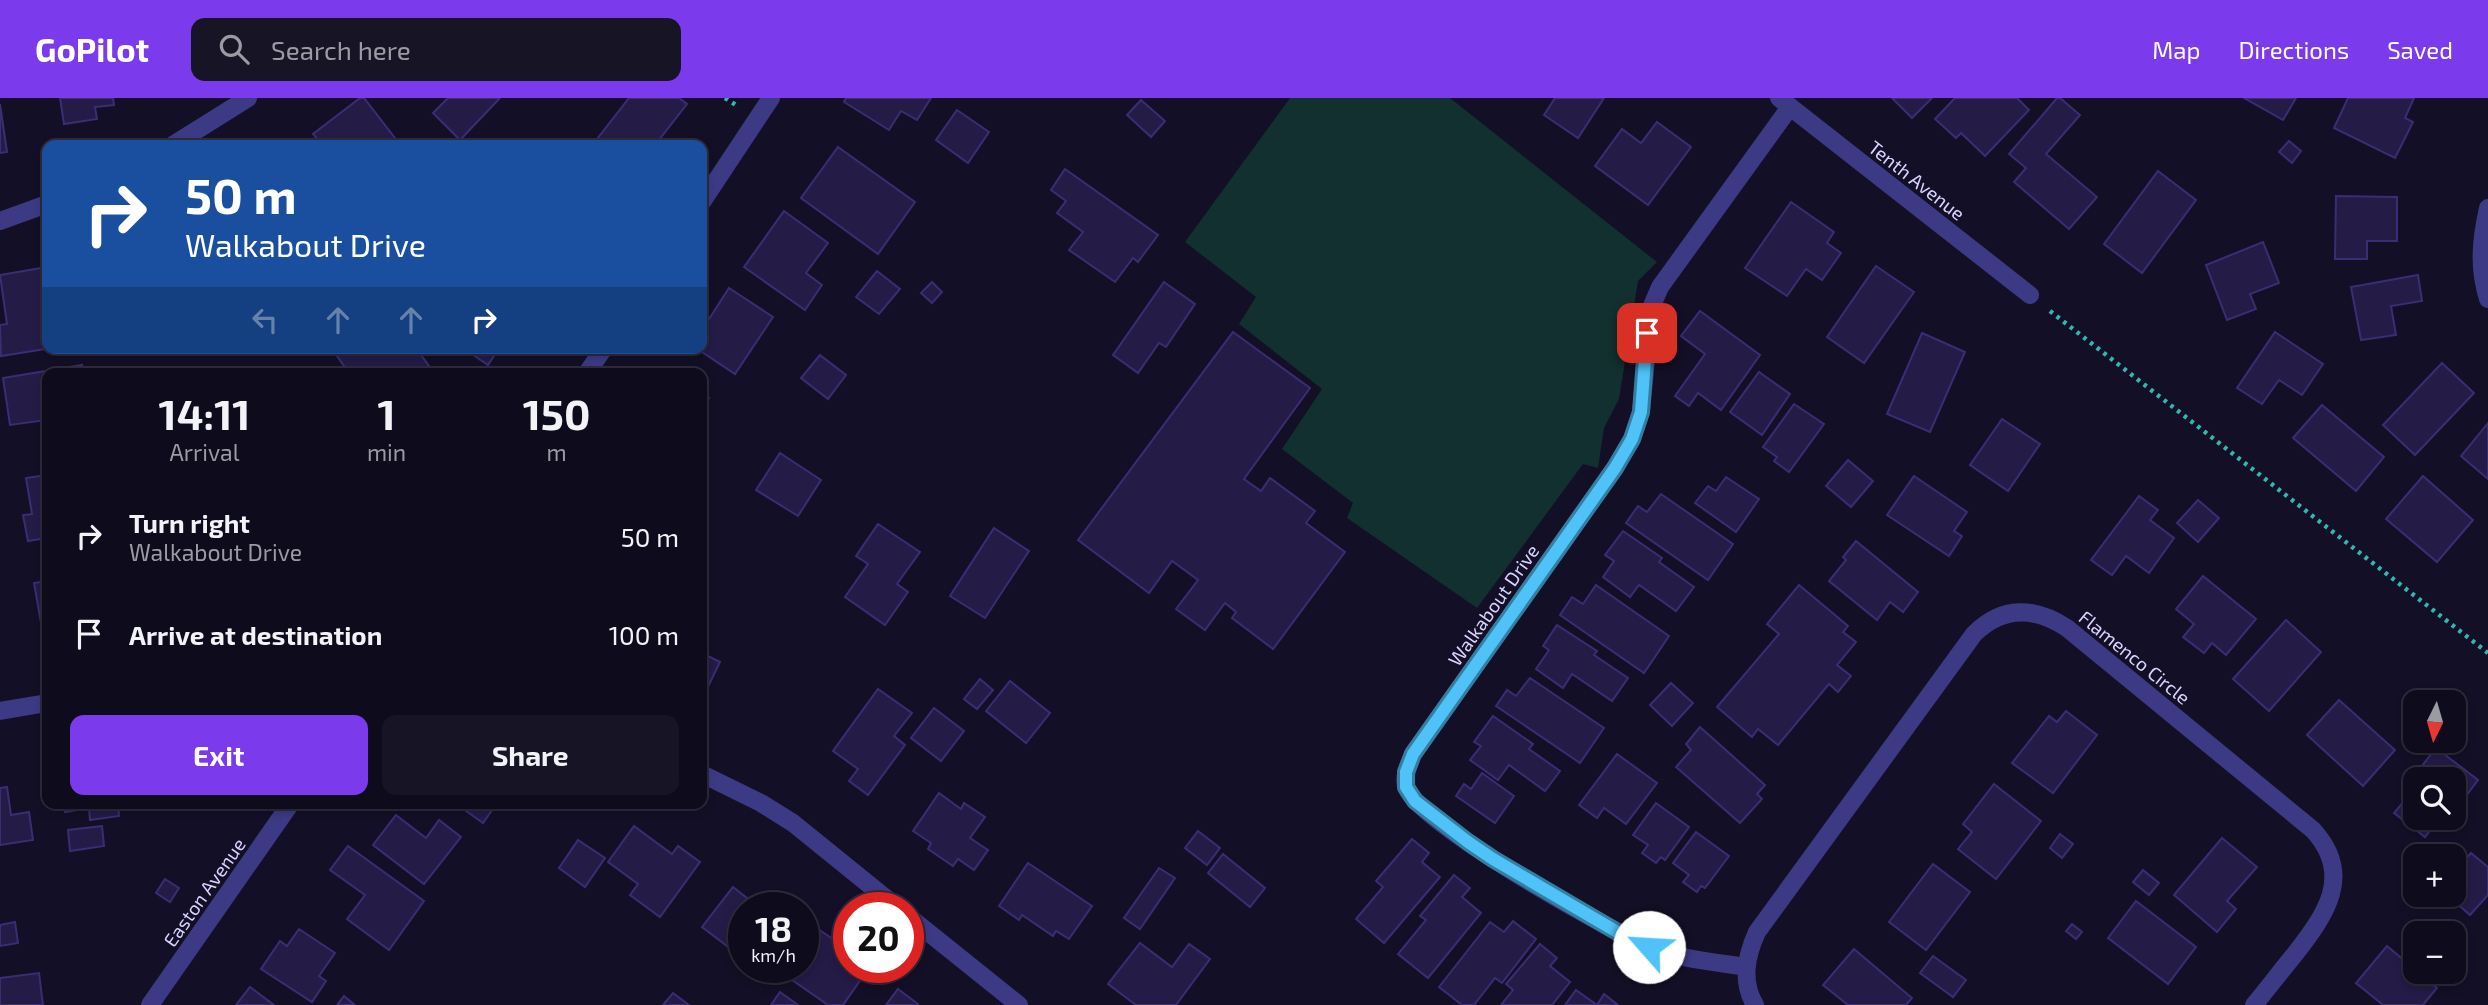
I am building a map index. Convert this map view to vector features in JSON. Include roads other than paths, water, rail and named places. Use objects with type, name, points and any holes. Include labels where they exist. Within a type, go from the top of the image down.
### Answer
[{"type":"street","points":[[707,194],[771,98]]},
{"type":"street","points":[[181,140],[246,99]]},
{"type":"street","name":"Walkabout Drive","points":[[1746,967],[1689,958],[1649,947],[1619,933],[1468,842],[1415,801],[1406,787],[1406,772],[1413,754],[1615,468],[1632,439],[1641,412],[1651,308],[1660,287],[1784,102]]},
{"type":"street","name":"Tenth Avenue","points":[[1784,102],[2030,295]]},
{"type":"street","points":[[0,221],[42,206]]},
{"type":"street","points":[[2488,208],[2480,254],[2482,279],[2488,299]]},
{"type":"street","name":"Flamenco Circle","points":[[1755,1005],[1746,982],[1746,967],[1756,932],[1974,634],[1985,623],[1998,616],[2033,612],[2051,618],[2067,628],[2313,830],[2324,842],[2331,857],[2333,873],[2333,890],[2327,909],[2256,1004]]},
{"type":"street","points":[[0,710],[42,704]]},
{"type":"street","points":[[707,776],[761,803],[793,823],[878,892]]},
{"type":"street","name":"Easton Avenue","points":[[150,1005],[287,809]]},
{"type":"street","points":[[924,929],[1019,1005]]}]
